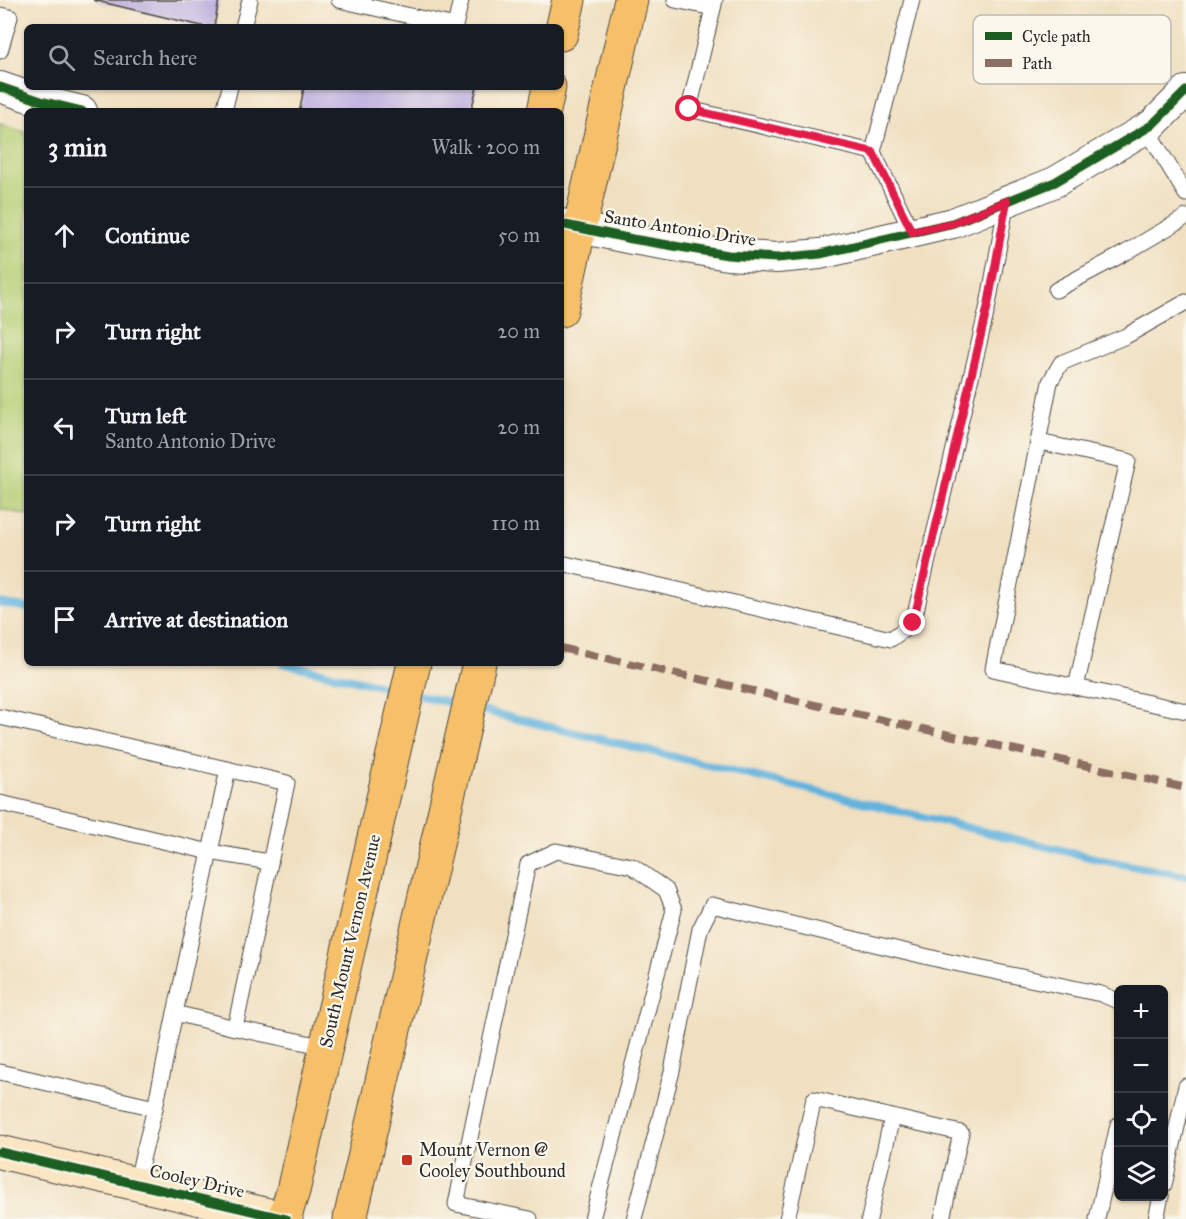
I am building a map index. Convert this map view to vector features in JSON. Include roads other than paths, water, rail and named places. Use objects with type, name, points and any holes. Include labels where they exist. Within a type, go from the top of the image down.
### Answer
[{"type":"main road","points":[[563,24],[569,0]]},
{"type":"main road","points":[[564,282],[570,226],[631,0]]},
{"type":"main road","points":[[545,108],[548,90]]},
{"type":"main road","name":"South Mount Vernon Avenue","points":[[285,1219],[295,1185],[413,666]]},
{"type":"main road","points":[[350,1219],[478,666]]},
{"type":"street","points":[[0,87],[70,108]]},
{"type":"street","name":"Santo Antonio Drive","points":[[570,226],[728,255],[777,258],[820,254],[953,223],[1055,182],[1146,128],[1186,91]]},
{"type":"street","name":"Cooley Drive","points":[[0,1152],[285,1219]]},
{"type":"lane","points":[[244,24],[250,0]]},
{"type":"lane","points":[[339,0],[446,24]]},
{"type":"lane","points":[[455,24],[461,0]]},
{"type":"lane","points":[[675,0],[714,4],[689,109],[873,152]]},
{"type":"lane","points":[[912,0],[873,152],[912,232]]},
{"type":"lane","points":[[0,15],[10,17],[0,51]]},
{"type":"lane","points":[[226,108],[229,90]]},
{"type":"lane","points":[[1146,128],[1186,194]]},
{"type":"lane","points":[[564,564],[891,639],[913,623],[988,305],[1007,201]]},
{"type":"lane","points":[[1056,290],[1125,254],[1186,217]]},
{"type":"lane","points":[[1186,302],[1126,336],[1061,363],[1050,382],[993,669],[1186,711]]},
{"type":"lane","points":[[1038,442],[1128,461],[1076,687]]},
{"type":"lane","points":[[0,717],[287,783],[235,1028]]},
{"type":"lane","points":[[136,1183],[155,1108],[228,769]]},
{"type":"lane","points":[[0,803],[210,852],[269,862]]},
{"type":"lane","points":[[530,1219],[456,1204],[528,864],[556,851],[632,866],[666,890],[674,910],[592,1219]]},
{"type":"lane","points":[[634,1219],[672,1071],[700,929],[712,905],[945,961],[1101,994],[1114,999]]},
{"type":"lane","points":[[176,1013],[326,1047]]},
{"type":"lane","points":[[0,1072],[155,1108]]},
{"type":"lane","points":[[1168,1167],[1186,1086]]},
{"type":"lane","points":[[787,1219],[813,1099],[961,1133],[942,1219]]},
{"type":"lane","points":[[869,1219],[892,1117]]},
{"type":"lane","points":[[1096,1219],[1114,1145]]},
{"type":"lane","points":[[1156,1219],[1160,1201]]},
{"type":"waterway","points":[[0,603],[24,607]]},
{"type":"waterway","points":[[296,666],[402,691]]},
{"type":"waterway","points":[[414,694],[463,706]]},
{"type":"waterway","points":[[476,709],[1102,860],[1186,876]]},
{"type":"place","name":"Mount Vernon @ Cooley Southbound","points":[[407,1160]]}]
